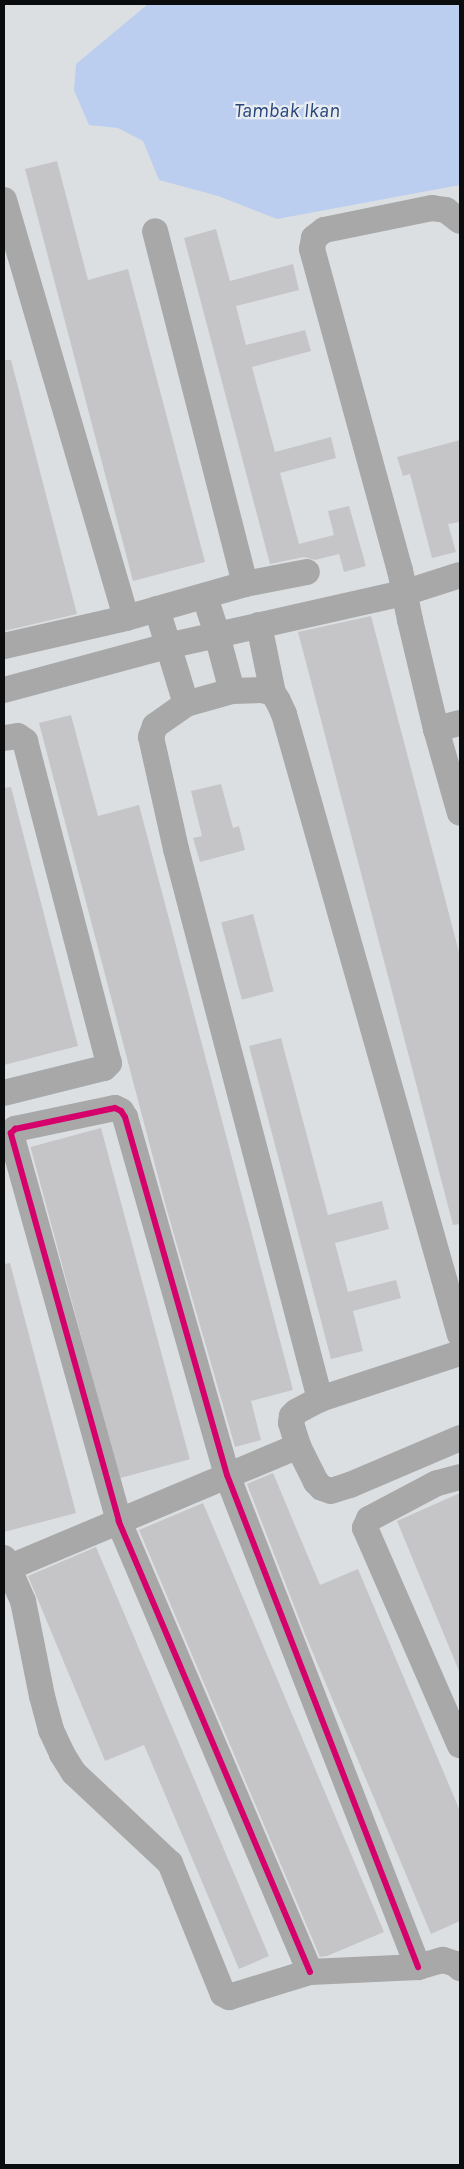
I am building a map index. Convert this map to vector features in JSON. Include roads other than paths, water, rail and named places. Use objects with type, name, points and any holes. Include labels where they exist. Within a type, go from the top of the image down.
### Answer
[{"type":"street","points":[[4,200],[126,618]]},
{"type":"street","points":[[460,221],[446,210],[432,208],[324,230],[314,238],[312,249],[400,570],[404,592],[448,726],[460,813]]},
{"type":"street","points":[[155,231],[245,584]]},
{"type":"street","points":[[4,646],[126,618],[205,597],[245,584],[307,572]]},
{"type":"street","points":[[4,690],[167,646],[404,592],[460,575]]},
{"type":"street","points":[[205,597],[232,691]]},
{"type":"street","points":[[157,609],[186,704]]},
{"type":"street","points":[[258,625],[273,694],[284,714],[460,1335]]},
{"type":"street","points":[[273,694],[262,690],[232,691],[186,704],[155,726],[151,737],[176,849],[320,1399]]},
{"type":"street","points":[[4,738],[18,736],[25,741],[109,1063],[104,1068],[4,1093]]},
{"type":"street","points":[[310,1972],[119,1521],[11,1133],[15,1129],[115,1108],[121,1111],[124,1117],[227,1475],[418,1967]]},
{"type":"street","points":[[460,1353],[320,1399],[292,1416],[291,1423],[298,1446],[316,1482],[322,1488],[331,1491],[350,1485],[460,1438]]},
{"type":"street","points":[[298,1446],[119,1521],[6,1563],[23,1601],[42,1696],[51,1730],[62,1754],[74,1773],[170,1863],[220,1990],[228,1997],[310,1972],[418,1967],[443,1960],[456,1964],[460,1968]]},
{"type":"street","points":[[424,1453],[448,1480],[369,1519],[365,1528],[460,1745]]},
{"type":"water","name":"Tambak Ikan","points":[[148,4],[460,4],[460,185],[277,219],[218,196],[159,180],[143,141],[118,128],[89,125],[74,90],[76,64]]}]
